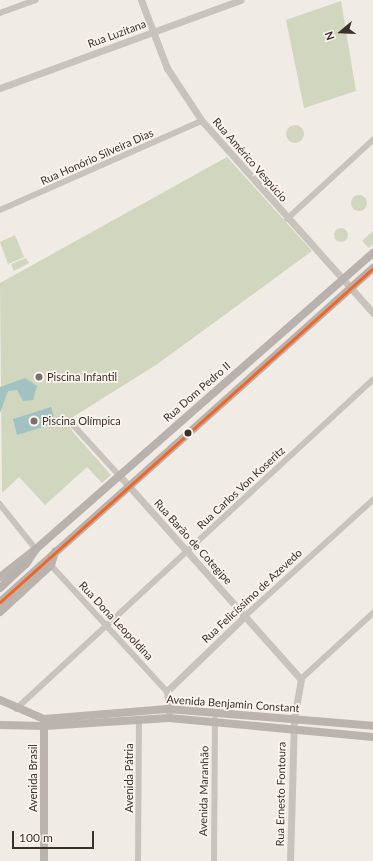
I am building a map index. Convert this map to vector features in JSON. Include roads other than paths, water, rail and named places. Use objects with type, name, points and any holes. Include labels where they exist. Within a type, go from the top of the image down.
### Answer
[{"type":"main road","name":"Rua Dom Pedro II","points":[[0,577],[36,549],[373,253]]},
{"type":"main road","points":[[0,602],[373,268]]},
{"type":"main road","name":"Rua Dom Pedro II","points":[[0,588],[26,564],[36,549]]},
{"type":"main road","points":[[0,612],[51,565],[55,552]]},
{"type":"main road","name":"Avenida Benjamin Constant","points":[[0,700],[16,710],[44,722],[169,718],[373,726]]},
{"type":"main road","name":"Avenida Benjamin Constant","points":[[0,725],[168,709],[294,723],[373,737]]},
{"type":"main road","name":"Avenida Brasil","points":[[44,722],[44,861]]},
{"type":"street","points":[[0,13],[36,0]]},
{"type":"street","name":"Rua Américo Vespúcio","points":[[141,0],[167,68],[202,121],[287,219],[373,313]]},
{"type":"street","name":"Rua Luzitana","points":[[0,88],[240,0]]},
{"type":"street","name":"Rua Honório Silveira Dias","points":[[0,210],[202,121]]},
{"type":"street","points":[[287,219],[373,140]]},
{"type":"street","name":"Rua Carlos Von Koseritz","points":[[16,710],[373,380]]},
{"type":"street","name":"Rua Barão de Cotegipe","points":[[69,420],[301,678]]},
{"type":"street","name":"Rua Felicíssimo de Azevedo","points":[[167,691],[245,616],[373,500]]},
{"type":"street","points":[[0,504],[36,549]]},
{"type":"street","name":"Rua Dona Leopoldina","points":[[51,565],[167,691]]},
{"type":"street","points":[[301,678],[373,613]]},
{"type":"street","name":"Rua Ernesto Fontoura","points":[[290,861],[294,723],[301,678]]},
{"type":"street","points":[[167,691],[169,718]]},
{"type":"street","name":"Avenida Pátria","points":[[138,861],[139,720]]},
{"type":"street","name":"Avenida Maranhão","points":[[214,861],[215,720]]},
{"type":"water","points":[[25,378],[37,386],[33,400],[23,401],[17,390],[8,391],[0,413],[0,387]]},
{"type":"water","name":"Piscina Olímpica","points":[[51,407],[56,423],[17,435],[13,419]]},
{"type":"place","name":"Piscina Infantil","points":[[39,377]]},
{"type":"place","name":"Piscina Olímpica","points":[[34,421]]}]
